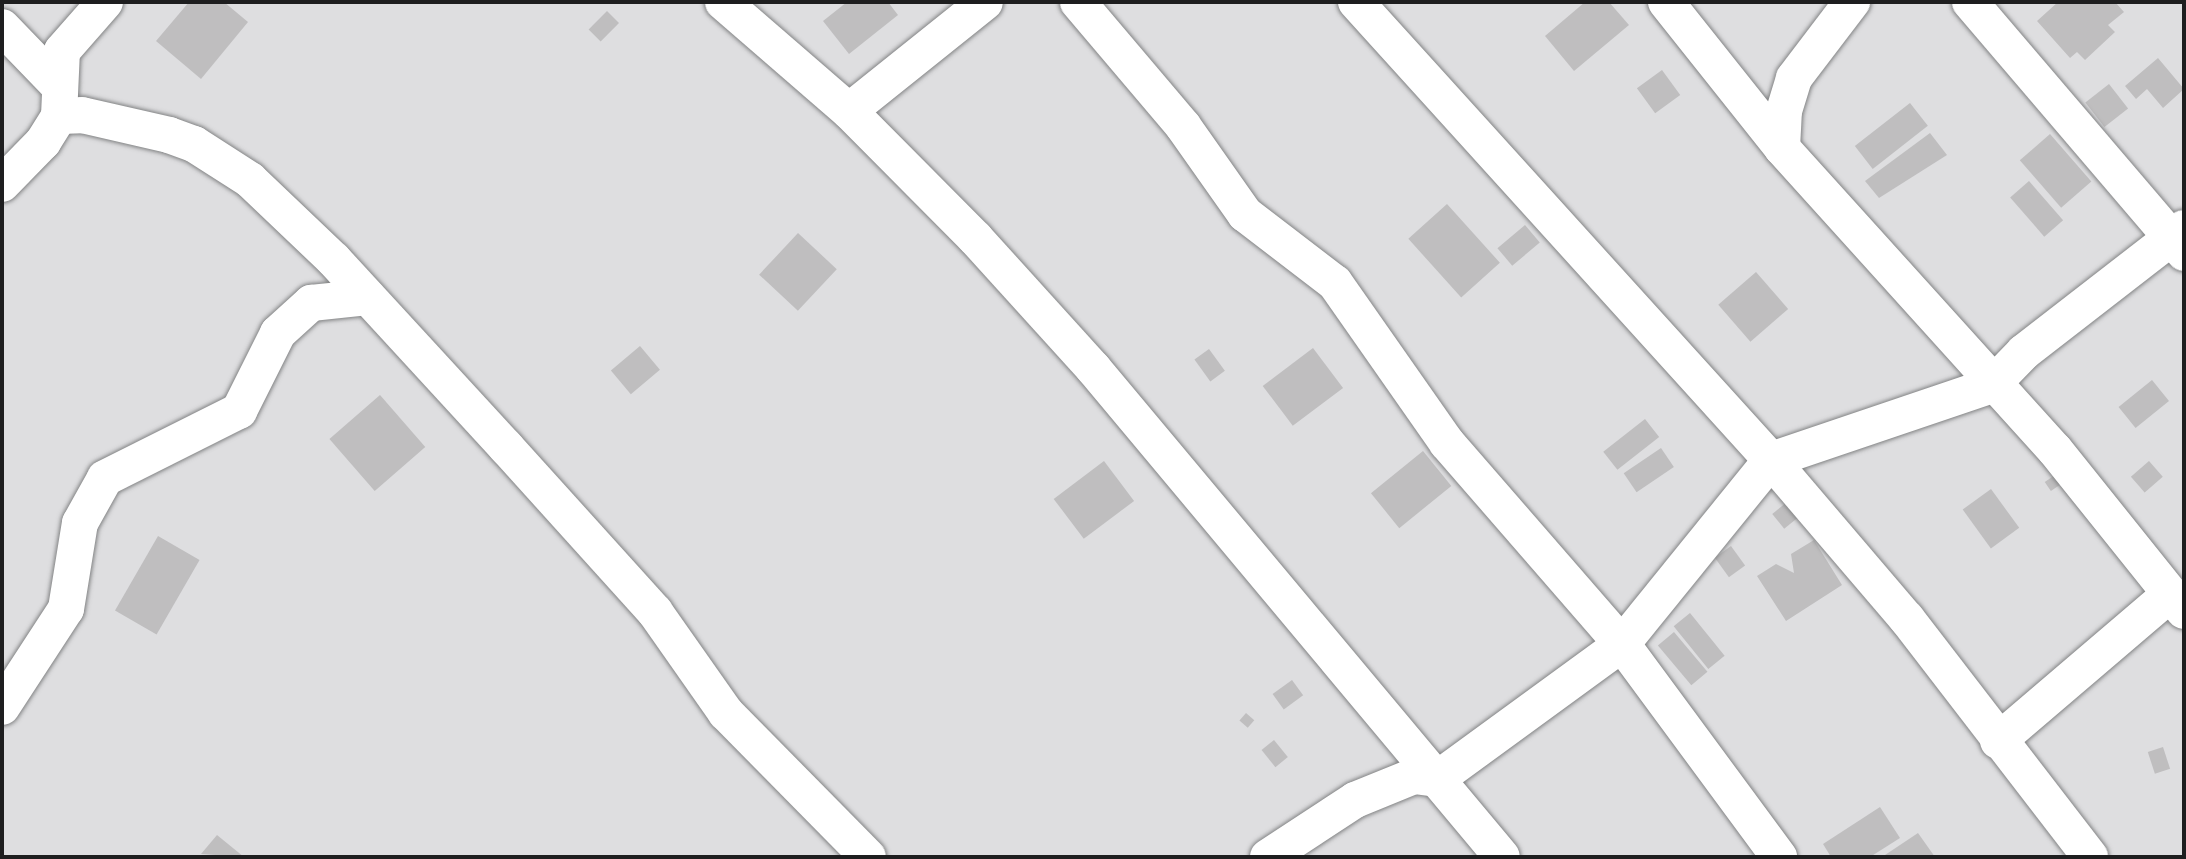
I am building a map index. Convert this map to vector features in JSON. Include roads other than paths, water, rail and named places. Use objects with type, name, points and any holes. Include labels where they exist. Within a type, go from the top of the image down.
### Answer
[{"type":"street","points":[[2,184],[43,142],[59,101],[62,51],[105,2]]},
{"type":"street","points":[[723,2],[849,111],[1093,368],[1502,857]]},
{"type":"street","points":[[849,111],[985,2]]},
{"type":"street","points":[[1078,2],[1183,126],[1245,214],[1335,283],[1447,443],[1622,644],[1779,857]]},
{"type":"street","points":[[1356,2],[1771,460],[1907,619],[2090,857]]},
{"type":"street","points":[[1666,2],[1782,148],[1992,385],[2055,450],[2177,602],[1998,741]]},
{"type":"street","points":[[1782,148],[1784,111],[1794,78],[1852,2]]},
{"type":"street","points":[[1268,857],[1355,800],[1414,776],[1437,779],[1622,644],[1771,460],[1992,385],[2024,352],[2180,240],[1970,2]]},
{"type":"street","points":[[2,27],[59,101],[82,115],[194,144],[250,180],[368,297],[655,612],[726,713],[868,857]]},
{"type":"street","points":[[2,707],[66,609],[80,523],[105,478],[239,411],[278,333],[311,303],[368,297]]}]
